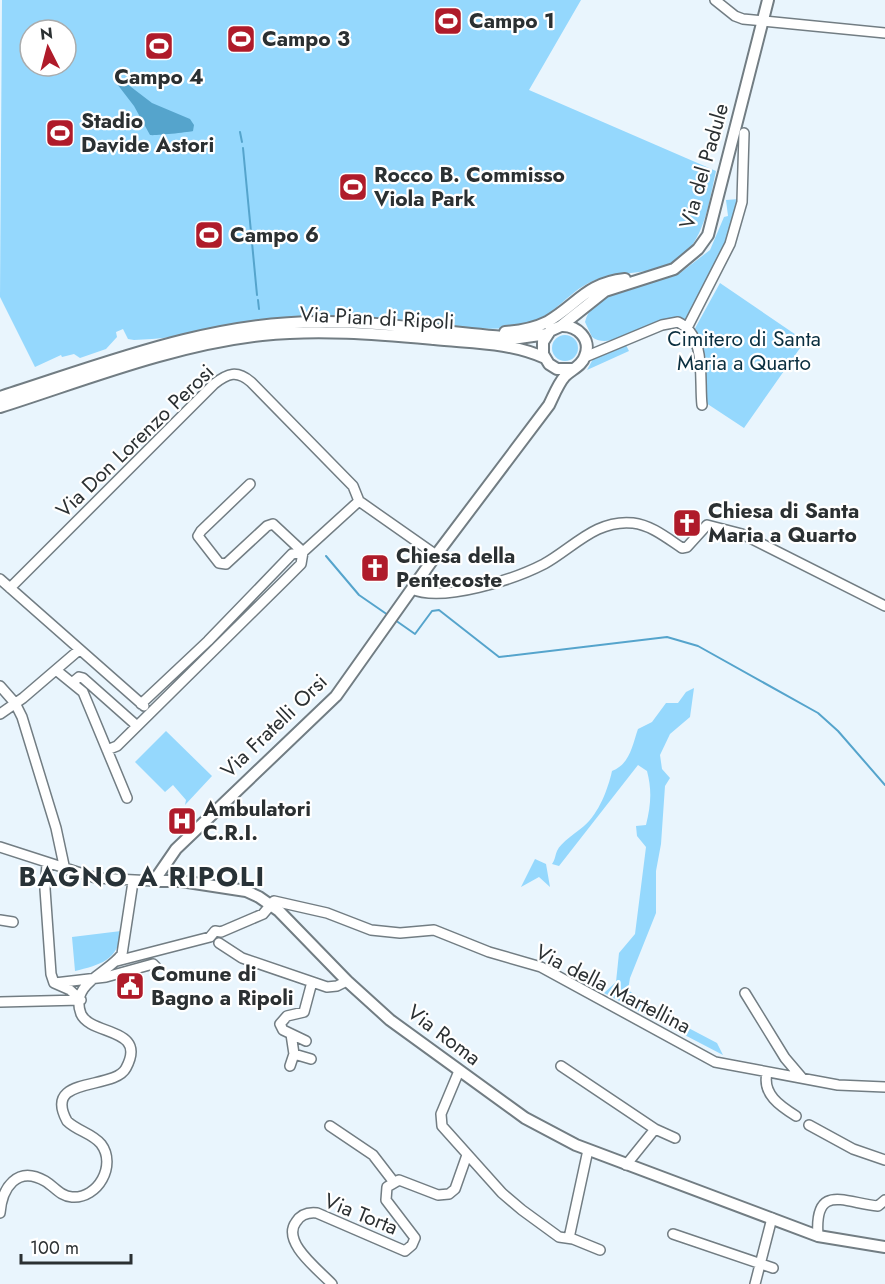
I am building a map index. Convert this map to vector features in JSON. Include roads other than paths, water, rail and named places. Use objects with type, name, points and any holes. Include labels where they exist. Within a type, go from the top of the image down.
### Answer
[{"type":"main road","name":"Via del Padule","points":[[547,334],[561,326],[605,291],[674,269],[698,249],[708,235],[768,0]]},
{"type":"main road","name":"Via Pian di Ripoli","points":[[487,334],[524,330],[541,324],[586,291],[601,284],[618,279],[643,279]]},
{"type":"main road","points":[[411,589],[549,405],[554,393],[572,369],[585,357],[585,305]]},
{"type":"main road","name":"Via Pian di Ripoli","points":[[0,397],[172,343],[259,325],[341,322],[519,338],[547,334]]},
{"type":"main road","points":[[561,326],[572,327],[584,337]]},
{"type":"main road","name":"Via Pian di Ripoli","points":[[0,407],[193,347],[283,333],[350,332],[511,346],[545,358]]},
{"type":"main road","points":[[547,334],[542,346],[545,358],[554,368],[554,393]]},
{"type":"main road","points":[[554,368],[572,369]]},
{"type":"main road","name":"Via Fratelli Orsi","points":[[154,881],[176,849],[336,696],[411,589]]},
{"type":"main road","name":"Via Roma","points":[[154,881],[181,881],[246,891],[271,905],[347,981],[390,1020],[525,1118],[588,1150],[818,1236],[885,1247]]},
{"type":"street","points":[[715,0],[735,16],[762,21],[885,33]]},
{"type":"street","name":"Via del Padule","points":[[688,329],[730,244],[742,202],[744,133]]},
{"type":"street","points":[[585,357],[674,322],[688,329],[698,348],[702,405]]},
{"type":"street","points":[[584,337],[602,345],[622,341]]},
{"type":"street","name":"Via Don Lorenzo Perosi","points":[[10,588],[214,384],[228,374],[242,375],[251,382],[353,486],[359,501]]},
{"type":"street","points":[[250,484],[201,531],[198,536],[201,543],[219,563],[226,564],[267,526],[273,524],[303,552]]},
{"type":"street","points":[[141,704],[301,564],[303,552],[359,501],[436,555]]},
{"type":"street","points":[[411,589],[426,594],[438,594],[524,573],[544,564],[588,533],[608,525],[631,523],[643,525],[682,548],[687,547],[706,525],[742,534],[885,606]]},
{"type":"street","points":[[0,579],[150,712]]},
{"type":"street","points":[[107,750],[117,746],[211,644]]},
{"type":"street","points":[[0,714],[79,650]]},
{"type":"street","points":[[56,670],[73,682],[85,696],[127,798]]},
{"type":"street","points":[[73,682],[79,677],[83,678],[136,725]]},
{"type":"street","points":[[0,686],[15,703],[25,724],[56,828],[64,870]]},
{"type":"street","name":"Via Roma","points":[[0,847],[64,870],[105,880],[154,881]]},
{"type":"street","points":[[47,864],[45,889],[51,974],[54,983],[70,990],[81,1000]]},
{"type":"street","points":[[117,961],[126,940],[133,882]]},
{"type":"street","name":"Via della Martellina","points":[[271,905],[274,901],[292,904],[327,913],[371,930],[405,932],[434,930],[489,952],[541,967],[715,1062],[838,1085],[885,1087]]},
{"type":"street","points":[[0,1213],[6,1187],[17,1179],[40,1178],[63,1195],[78,1197],[94,1188],[105,1176],[107,1162],[104,1149],[98,1141],[70,1124],[64,1114],[63,1103],[69,1091],[75,1086],[106,1082],[122,1074],[129,1063],[130,1049],[122,1036],[84,1018],[81,1012],[84,988],[92,978],[117,961],[210,937],[215,931],[221,932],[263,914],[271,905]]},
{"type":"street","points":[[0,920],[13,922]]},
{"type":"street","points":[[219,943],[223,938],[221,932]]},
{"type":"street","points":[[210,937],[213,942],[219,943],[242,958],[312,982],[331,987],[347,981]]},
{"type":"street","points":[[54,983],[106,977],[153,964],[156,967]]},
{"type":"street","points":[[306,1041],[283,1030],[280,1024],[287,1016],[304,1012],[312,982]]},
{"type":"street","points":[[745,993],[785,1058],[802,1078]]},
{"type":"street","points":[[0,1002],[81,1000]]},
{"type":"street","points":[[291,1034],[294,1054],[291,1066]]},
{"type":"street","points":[[294,1054],[311,1059]]},
{"type":"street","points":[[561,1066],[655,1129],[675,1138]]},
{"type":"street","points":[[459,1071],[440,1119],[442,1126],[467,1155],[522,1210],[559,1237],[569,1238],[600,1250]]},
{"type":"street","points":[[767,1073],[766,1082],[770,1094],[779,1105],[796,1116]]},
{"type":"street","points":[[809,1125],[853,1149],[885,1160]]},
{"type":"street","name":"Via Torta","points":[[330,1126],[373,1155],[393,1181]]},
{"type":"street","points":[[626,1164],[655,1129]]},
{"type":"street","points":[[569,1238],[588,1150]]},
{"type":"street","name":"Via Torta","points":[[393,1181],[405,1181],[442,1196],[449,1194],[455,1189],[467,1155]]},
{"type":"street","name":"Via Torta","points":[[332,1284],[295,1243],[292,1231],[296,1222],[307,1213],[317,1213],[405,1251],[412,1245],[415,1238],[385,1198],[386,1190],[393,1181]]},
{"type":"street","points":[[818,1236],[822,1206],[828,1200],[837,1198],[878,1206],[885,1200]]},
{"type":"street","points":[[755,1284],[772,1218]]},
{"type":"street","points":[[673,1234],[772,1268]]},
{"type":"waterway","points":[[240,132],[242,142]]},
{"type":"waterway","points":[[243,148],[257,295]]},
{"type":"waterway","points":[[258,300],[259,309]]},
{"type":"waterway","points":[[326,556],[359,595],[388,615]]},
{"type":"waterway","points":[[395,620],[415,634],[432,611],[439,610],[499,657],[667,637],[698,646],[818,713],[838,731],[885,785]]},
{"type":"place","name":"Campo 1","points":[[448,21]]},
{"type":"place","name":"Campo 3","points":[[241,39]]},
{"type":"place","name":"Campo 4","points":[[159,46]]},
{"type":"place","name":"Stadio Davide Astori","points":[[60,133]]},
{"type":"place","name":"Rocco B. Commisso Viola Park","points":[[353,187]]},
{"type":"place","name":"Campo 6","points":[[209,235]]},
{"type":"place","name":"Chiesa di Santa Maria a Quarto","points":[[687,523]]},
{"type":"place","name":"Chiesa della Pentecoste","points":[[375,568]]},
{"type":"place","name":"Ambulatori C.R.I.","points":[[182,821]]},
{"type":"place","name":"Comune di Bagno a Ripoli","points":[[130,986]]},
{"type":"district","name":"BAGNO A RIPOLI","points":[[142,877]]},
{"type":"park label","name":"Cimitero di Santa Maria a Quarto","points":[[744,351]]}]
